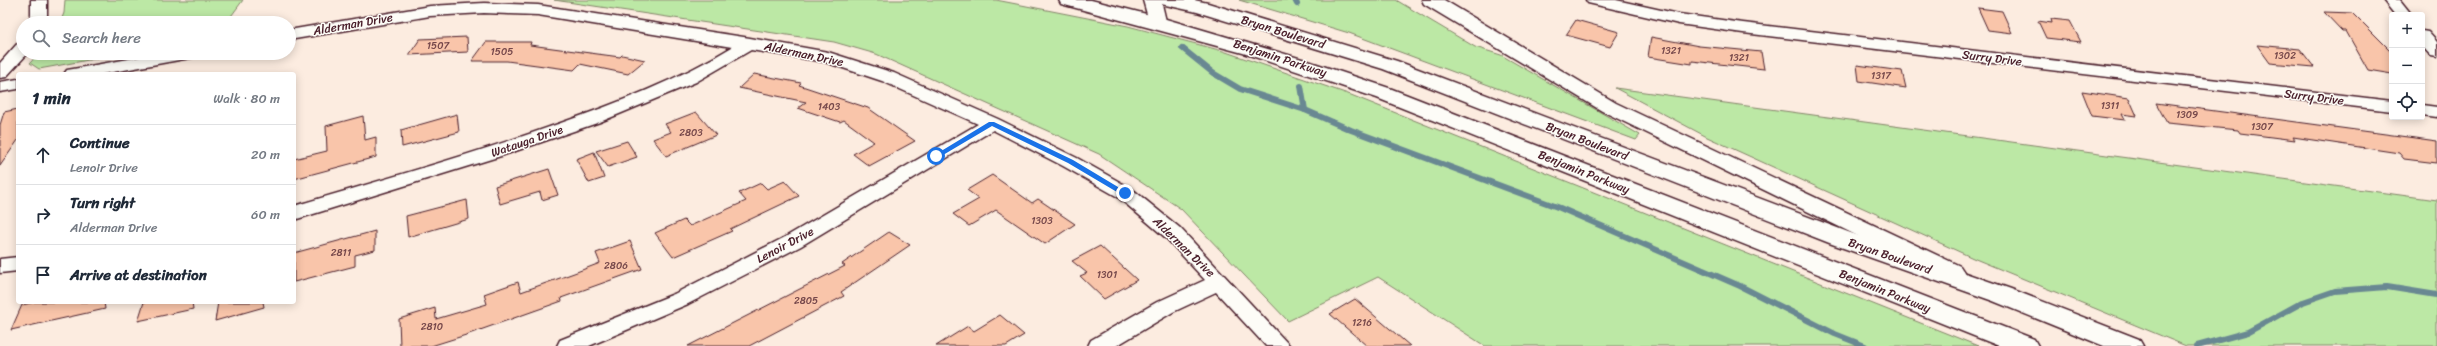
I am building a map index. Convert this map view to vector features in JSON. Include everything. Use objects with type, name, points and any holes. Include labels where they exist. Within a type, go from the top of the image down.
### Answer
[{"type":"main road","points":[[1068,0],[1157,21],[1152,0]]},
{"type":"main road","name":"Bryan Boulevard","points":[[1168,0],[1201,7],[1390,65],[1840,238],[2002,295]]},
{"type":"main road","points":[[1431,0],[1609,107],[2002,295],[2130,346]]},
{"type":"main road","name":"Benjamin Parkway","points":[[1157,21],[1337,76],[1429,110],[2025,346]]},
{"type":"street","points":[[39,0],[39,16]]},
{"type":"street","name":"Surry Drive","points":[[1594,0],[1679,19],[1743,28],[2389,106]]},
{"type":"street","points":[[2391,0],[2401,12]]},
{"type":"street","name":"Alderman Drive","points":[[296,34],[430,11],[484,8],[538,10],[750,43],[828,57],[888,77],[992,123],[1070,162],[1125,193],[1172,233],[1279,346]]},
{"type":"street","points":[[2425,39],[2437,52]]},
{"type":"street","name":"Watauga Drive","points":[[296,211],[515,146],[612,111],[691,77],[750,43]]},
{"type":"street","points":[[0,73],[16,56]]},
{"type":"street","points":[[84,72],[151,60]]},
{"type":"street","points":[[0,87],[16,84]]},
{"type":"street","points":[[2425,110],[2437,112]]},
{"type":"street","name":"Lenoir Drive","points":[[568,346],[681,299],[794,241],[992,123]]},
{"type":"street","points":[[0,266],[16,264]]},
{"type":"street","points":[[1099,346],[1165,307],[1220,282]]},
{"type":"green space","points":[[65,0],[243,0],[231,16],[63,16]]},
{"type":"green space","points":[[554,0],[996,0],[1128,26],[1223,51],[1351,95],[1978,346],[1485,346],[1378,277],[1288,321],[1181,209],[1099,154],[876,54],[834,42]]},
{"type":"green space","points":[[1239,0],[1396,0],[1475,47],[1501,55],[1640,135],[1636,140],[1349,33]]},
{"type":"green space","points":[[33,60],[88,60],[39,69],[30,63]]},
{"type":"green space","points":[[1615,88],[2437,200],[2437,346],[2186,346],[1973,258],[1707,137]]},
{"type":"building","points":[[1978,8],[2002,11],[2012,33],[1988,30]]},
{"type":"building","points":[[2324,12],[2353,13],[2389,49],[2389,74],[2368,70],[2346,31],[2342,31]]},
{"type":"building","points":[[2051,19],[2070,21],[2081,42],[2046,38],[2038,21],[2052,23]]},
{"type":"building","points":[[1576,20],[1619,32],[1610,47],[1566,35]]},
{"type":"building","points":[[467,37],[468,52],[409,55],[420,39]]},
{"type":"building","points":[[1651,37],[1699,46],[1761,52],[1764,69],[1692,61],[1692,64],[1648,57]]},
{"type":"building","points":[[486,42],[531,42],[530,45],[620,57],[622,55],[645,60],[628,74],[580,64],[574,70],[507,61],[472,61]]},
{"type":"building","points":[[2257,45],[2300,49],[2314,67],[2270,63]]},
{"type":"building","points":[[1857,65],[1902,71],[1906,88],[1859,81]]},
{"type":"building","points":[[754,74],[801,83],[799,85],[868,108],[915,141],[869,166],[853,154],[874,142],[844,120],[840,122],[798,108],[806,102],[739,88]]},
{"type":"building","points":[[2082,91],[2129,98],[2137,116],[2122,114],[2125,120],[2092,116]]},
{"type":"building","points":[[2156,103],[2437,141],[2437,163],[2404,159],[2399,153],[2293,137],[2295,140],[2240,133],[2238,130],[2167,123]]},
{"type":"building","points":[[16,109],[16,143],[0,166],[0,125],[4,112]]},
{"type":"building","points":[[696,112],[716,135],[666,156],[653,139],[671,132],[665,124]]},
{"type":"building","points":[[457,114],[459,132],[402,147],[401,130]]},
{"type":"building","points":[[363,116],[365,140],[376,137],[376,157],[296,178],[296,159],[327,151],[326,126]]},
{"type":"building","points":[[627,141],[637,157],[608,167],[596,151]]},
{"type":"building","points":[[594,152],[604,178],[589,183],[576,159]]},
{"type":"building","points":[[549,169],[558,195],[542,200],[540,192],[500,204],[495,186]]},
{"type":"building","points":[[992,175],[1032,203],[1038,199],[1075,224],[1045,244],[996,210],[969,226],[953,214],[979,199],[967,190]]},
{"type":"building","points":[[785,181],[799,196],[730,229],[732,231],[673,257],[655,233],[684,220],[690,226],[746,201],[739,193],[761,183],[767,189]]},
{"type":"building","points":[[467,200],[469,219],[408,237],[406,216]]},
{"type":"building","points":[[375,231],[375,250],[355,255],[355,266],[296,281],[296,252]]},
{"type":"building","points":[[889,232],[910,245],[841,292],[844,296],[749,346],[688,346],[845,266],[842,264]]},
{"type":"building","points":[[630,241],[642,269],[561,298],[562,301],[466,335],[431,346],[400,346],[399,319],[435,308],[436,319],[487,304],[484,294],[518,282],[521,292],[574,273],[600,263],[596,253]]},
{"type":"building","points":[[1100,246],[1137,280],[1104,299],[1080,276],[1087,273],[1072,261]]},
{"type":"building","points":[[1355,299],[1410,346],[1367,346],[1330,314]]},
{"type":"building","points":[[104,304],[105,309],[11,330],[22,305]]},
{"type":"building","points":[[143,304],[192,304],[193,309],[138,321]]},
{"type":"building","points":[[218,304],[263,304],[264,307],[215,321]]},
{"type":"building","points":[[1000,315],[1024,335],[1006,346],[936,346],[968,326],[974,331]]},
{"type":"waterway","points":[[1295,0],[1297,4]]},
{"type":"waterway","points":[[1182,48],[1213,73],[1240,89],[1305,110]]},
{"type":"waterway","points":[[1301,86],[1305,110]]},
{"type":"waterway","points":[[1305,110],[1351,130],[1560,208],[1740,286],[1835,334],[1865,346]]},
{"type":"waterway","points":[[2197,346],[2248,332],[2303,302],[2335,291],[2387,287],[2437,295]]},
{"type":"route","points":[[936,156],[992,123],[1070,162],[1125,193]]}]
